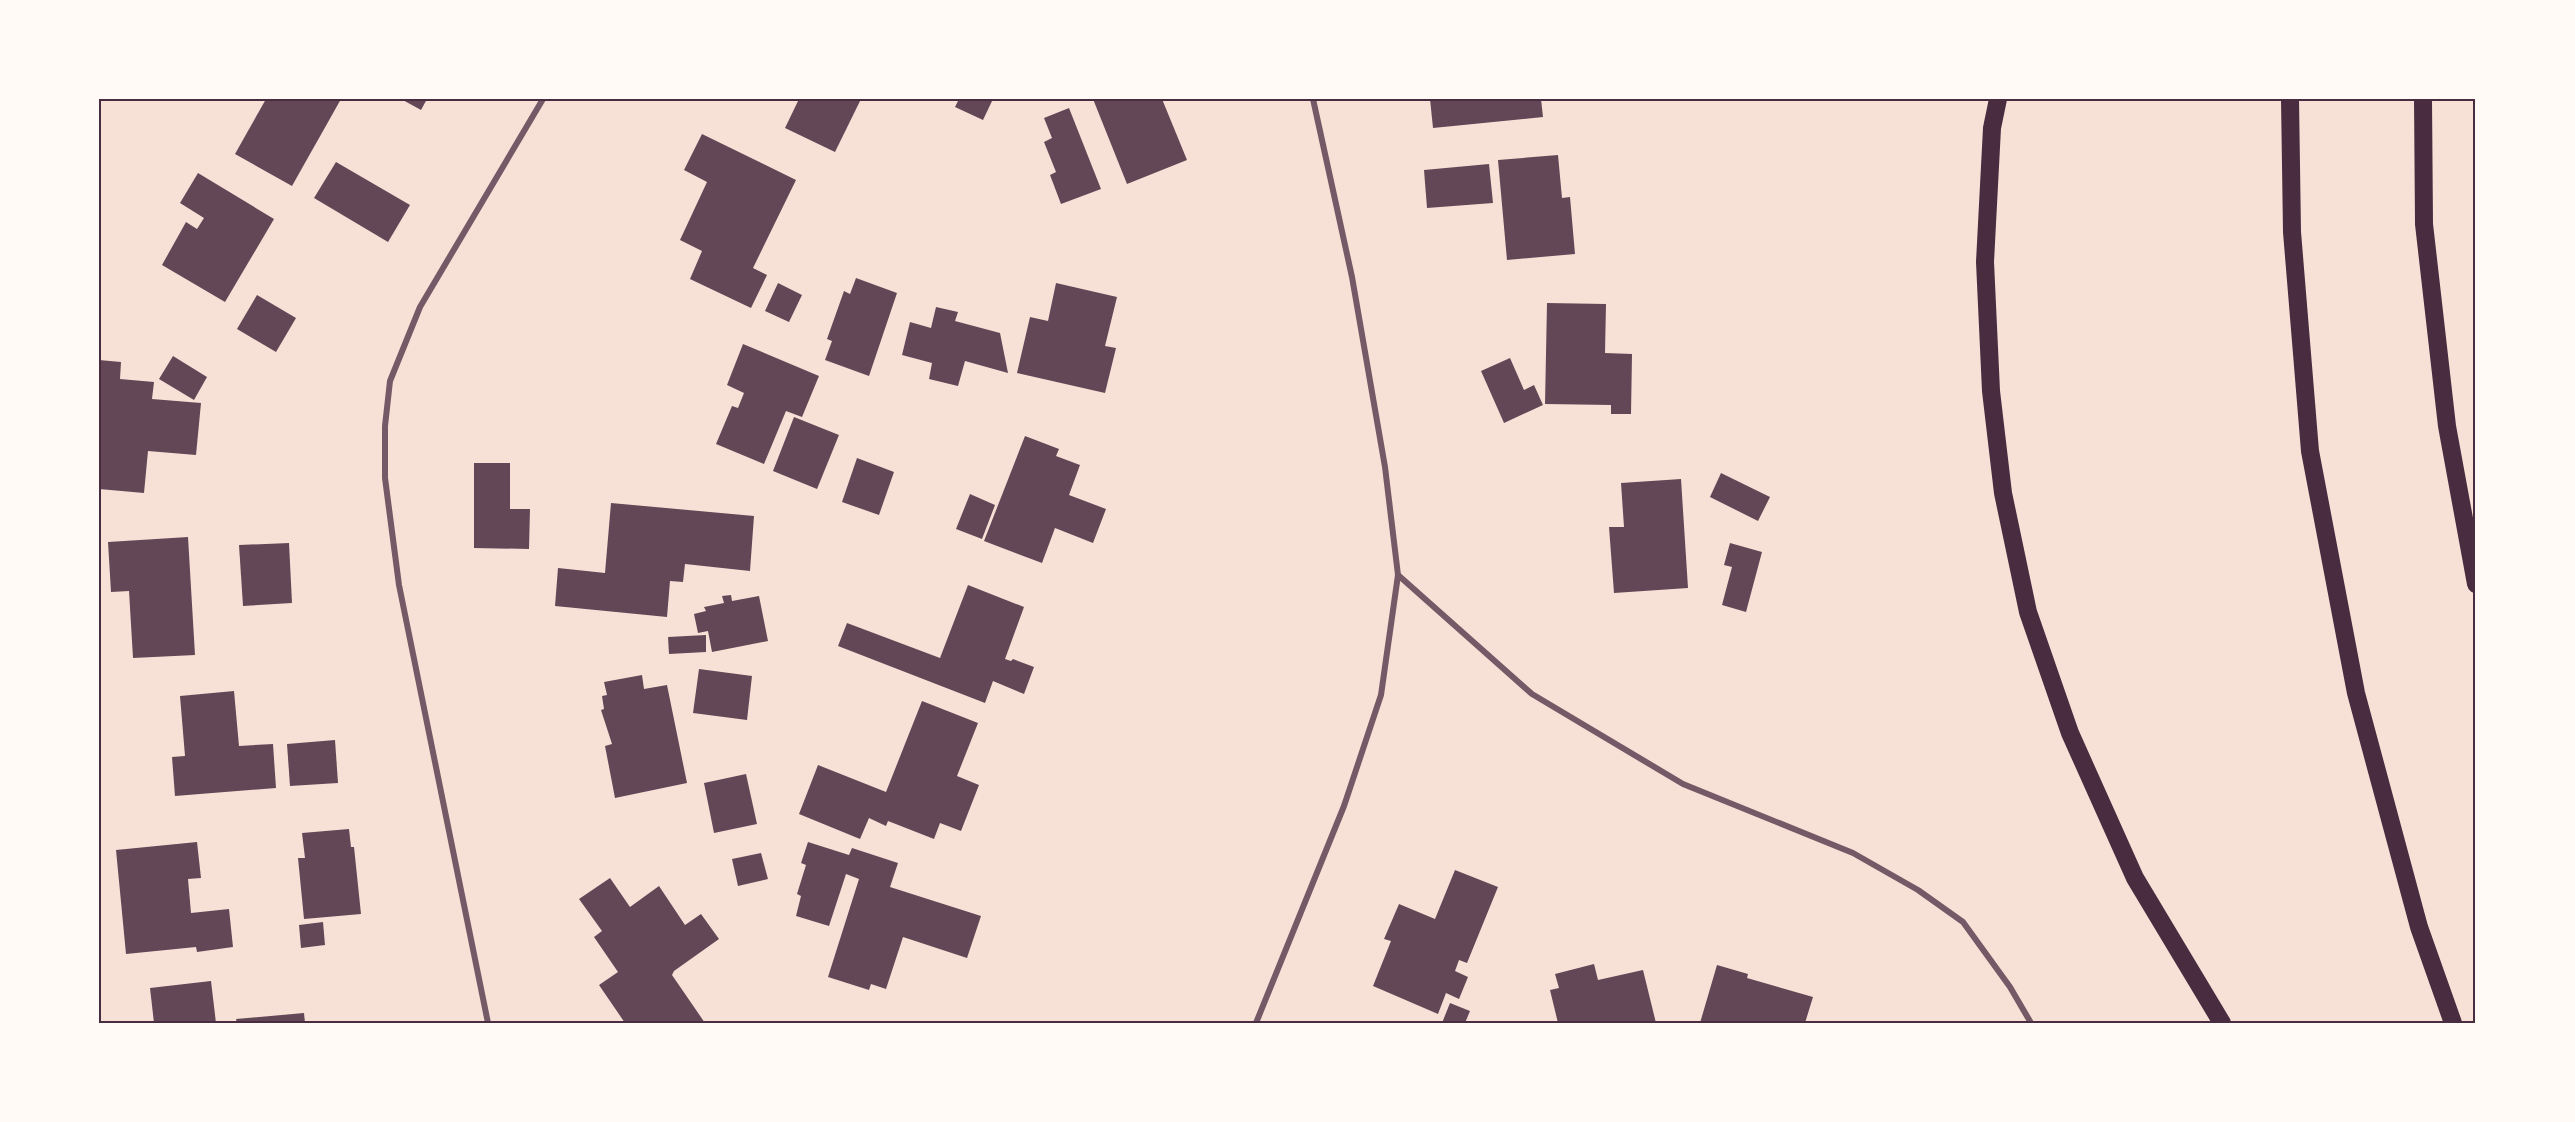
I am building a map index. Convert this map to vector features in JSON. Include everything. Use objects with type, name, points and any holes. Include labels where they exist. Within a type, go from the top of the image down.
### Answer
[{"type":"highway","points":[[1998,99],[1992,128],[1985,262],[1990,391],[2003,492],[2028,612],[2070,734],[2135,878],[2222,1023]]},
{"type":"highway","points":[[2290,99],[2292,232],[2310,451],[2356,693],[2419,927],[2453,1023]]},
{"type":"highway","points":[[2423,99],[2427,248],[2447,426],[2476,584]]},
{"type":"street","points":[[488,1023],[399,585],[385,478],[385,426],[390,381],[420,307],[543,99]]},
{"type":"street","points":[[1256,1023],[1344,806],[1381,695],[1398,575],[1385,466],[1352,277],[1313,99]]},
{"type":"street","points":[[1398,575],[1532,694],[1683,784],[1853,853],[1918,890],[1963,922],[2010,987],[2031,1023]]},
{"type":"building","points":[[266,99],[341,99],[292,186],[235,154]]},
{"type":"building","points":[[401,99],[427,99],[421,110]]},
{"type":"building","points":[[799,99],[861,99],[835,152],[785,128]]},
{"type":"building","points":[[959,99],[993,99],[983,120],[955,107]]},
{"type":"building","points":[[1093,99],[1162,99],[1187,160],[1127,184]]},
{"type":"building","points":[[1430,99],[1541,99],[1543,117],[1433,128]]},
{"type":"building","points":[[1069,108],[1101,189],[1061,204],[1050,175],[1056,172],[1044,142],[1052,138],[1044,118]]},
{"type":"building","points":[[702,134],[796,180],[753,268],[767,275],[751,308],[690,279],[702,251],[680,240],[707,182],[684,170]]},
{"type":"building","points":[[1558,155],[1562,198],[1570,197],[1575,254],[1507,260],[1498,160]]},
{"type":"building","points":[[336,162],[410,205],[388,242],[314,198]]},
{"type":"building","points":[[1489,164],[1493,203],[1427,208],[1424,170]]},
{"type":"building","points":[[198,173],[274,219],[225,302],[162,265],[186,222],[197,229],[204,218],[180,203]]},
{"type":"building","points":[[856,278],[897,293],[869,376],[825,360],[832,341],[827,339],[844,291],[850,294]]},
{"type":"building","points":[[778,283],[802,295],[789,322],[765,311]]},
{"type":"building","points":[[1056,283],[1117,297],[1105,346],[1116,348],[1105,393],[1017,373],[1030,317],[1048,321]]},
{"type":"building","points":[[257,295],[296,318],[276,352],[237,329]]},
{"type":"building","points":[[1547,303],[1606,304],[1605,353],[1632,354],[1631,414],[1611,414],[1611,405],[1545,404]]},
{"type":"building","points":[[936,307],[958,312],[955,321],[1000,333],[1008,373],[965,361],[958,386],[929,379],[932,363],[902,355],[910,322],[931,328]]},
{"type":"building","points":[[743,344],[819,376],[802,417],[786,411],[764,464],[716,444],[732,406],[738,408],[744,393],[727,385]]},
{"type":"building","points":[[173,356],[207,377],[194,400],[159,379]]},
{"type":"building","points":[[1510,358],[1524,390],[1534,385],[1543,405],[1504,423],[1481,371]]},
{"type":"building","points":[[99,360],[121,362],[120,379],[154,382],[152,399],[201,403],[196,455],[148,451],[144,493],[99,489]]},
{"type":"building","points":[[794,417],[839,435],[817,489],[773,471]]},
{"type":"building","points":[[1025,436],[1059,449],[1056,456],[1080,465],[1069,495],[1106,509],[1093,543],[1055,528],[1042,563],[984,541]]},
{"type":"building","points":[[857,458],[894,472],[879,515],[842,502]]},
{"type":"building","points":[[474,463],[510,463],[510,509],[530,509],[529,549],[474,548]]},
{"type":"building","points":[[1721,473],[1770,497],[1758,521],[1710,497]]},
{"type":"building","points":[[1681,479],[1688,588],[1614,593],[1609,527],[1624,527],[1621,483]]},
{"type":"building","points":[[970,494],[995,505],[982,539],[956,529]]},
{"type":"building","points":[[611,503],[754,516],[750,571],[685,564],[683,582],[670,581],[667,617],[555,606],[558,568],[605,573]]},
{"type":"building","points":[[188,537],[195,655],[133,658],[129,591],[111,592],[108,542]]},
{"type":"building","points":[[289,543],[292,603],[243,606],[239,545]]},
{"type":"building","points":[[1730,543],[1762,552],[1746,612],[1722,605],[1732,567],[1724,565]]},
{"type":"building","points":[[968,585],[1024,607],[1005,659],[1011,661],[1013,659],[1034,667],[1024,694],[993,681],[985,703],[838,646],[847,623],[940,658]]},
{"type":"building","points":[[731,595],[732,601],[759,596],[768,641],[712,652],[708,631],[698,633],[694,614],[706,611],[704,607],[724,603],[722,596]]},
{"type":"building","points":[[706,635],[706,652],[669,654],[668,637]]},
{"type":"building","points":[[699,669],[752,676],[747,720],[693,713]]},
{"type":"building","points":[[642,675],[644,689],[667,685],[687,783],[615,798],[605,746],[612,744],[601,710],[604,709],[602,696],[607,695],[604,682]]},
{"type":"building","points":[[234,691],[239,746],[273,744],[276,788],[175,796],[172,757],[185,756],[180,696]]},
{"type":"building","points":[[922,701],[978,723],[957,776],[979,785],[961,831],[940,823],[934,839],[888,821],[886,826],[869,818],[860,839],[799,814],[818,765],[886,792]]},
{"type":"building","points":[[335,740],[338,783],[290,786],[287,744]]},
{"type":"building","points":[[746,774],[757,824],[714,833],[704,783]]},
{"type":"building","points":[[349,829],[351,847],[354,847],[361,914],[304,919],[298,858],[305,858],[302,833]]},
{"type":"building","points":[[197,842],[201,878],[188,879],[191,913],[229,909],[233,947],[197,952],[196,947],[126,954],[116,850]]},
{"type":"building","points":[[808,842],[849,855],[852,848],[898,863],[890,887],[981,916],[967,958],[903,937],[886,989],[871,984],[869,990],[828,977],[859,879],[846,874],[829,926],[796,916],[801,896],[797,894],[806,865],[801,863]]},
{"type":"building","points":[[761,853],[768,879],[738,886],[732,859]]},
{"type":"building","points":[[1455,870],[1498,887],[1467,963],[1459,960],[1455,971],[1468,977],[1459,999],[1446,993],[1438,1014],[1373,986],[1391,941],[1384,939],[1399,904],[1435,919]]},
{"type":"building","points":[[610,878],[630,907],[659,886],[685,925],[701,914],[719,939],[674,971],[672,975],[705,1023],[625,1023],[599,985],[618,972],[594,937],[602,931],[579,899]]},
{"type":"building","points":[[323,922],[325,945],[301,948],[299,925]]},
{"type":"building","points":[[1594,964],[1598,980],[1643,970],[1656,1023],[1558,1023],[1550,990],[1559,988],[1555,974]]},
{"type":"building","points":[[1717,965],[1748,974],[1747,978],[1813,997],[1805,1023],[1700,1023]]},
{"type":"building","points":[[211,981],[216,1023],[154,1023],[150,988]]},
{"type":"building","points":[[1450,1003],[1470,1011],[1465,1023],[1442,1023]]},
{"type":"building","points":[[304,1013],[305,1023],[237,1023],[236,1019]]}]
